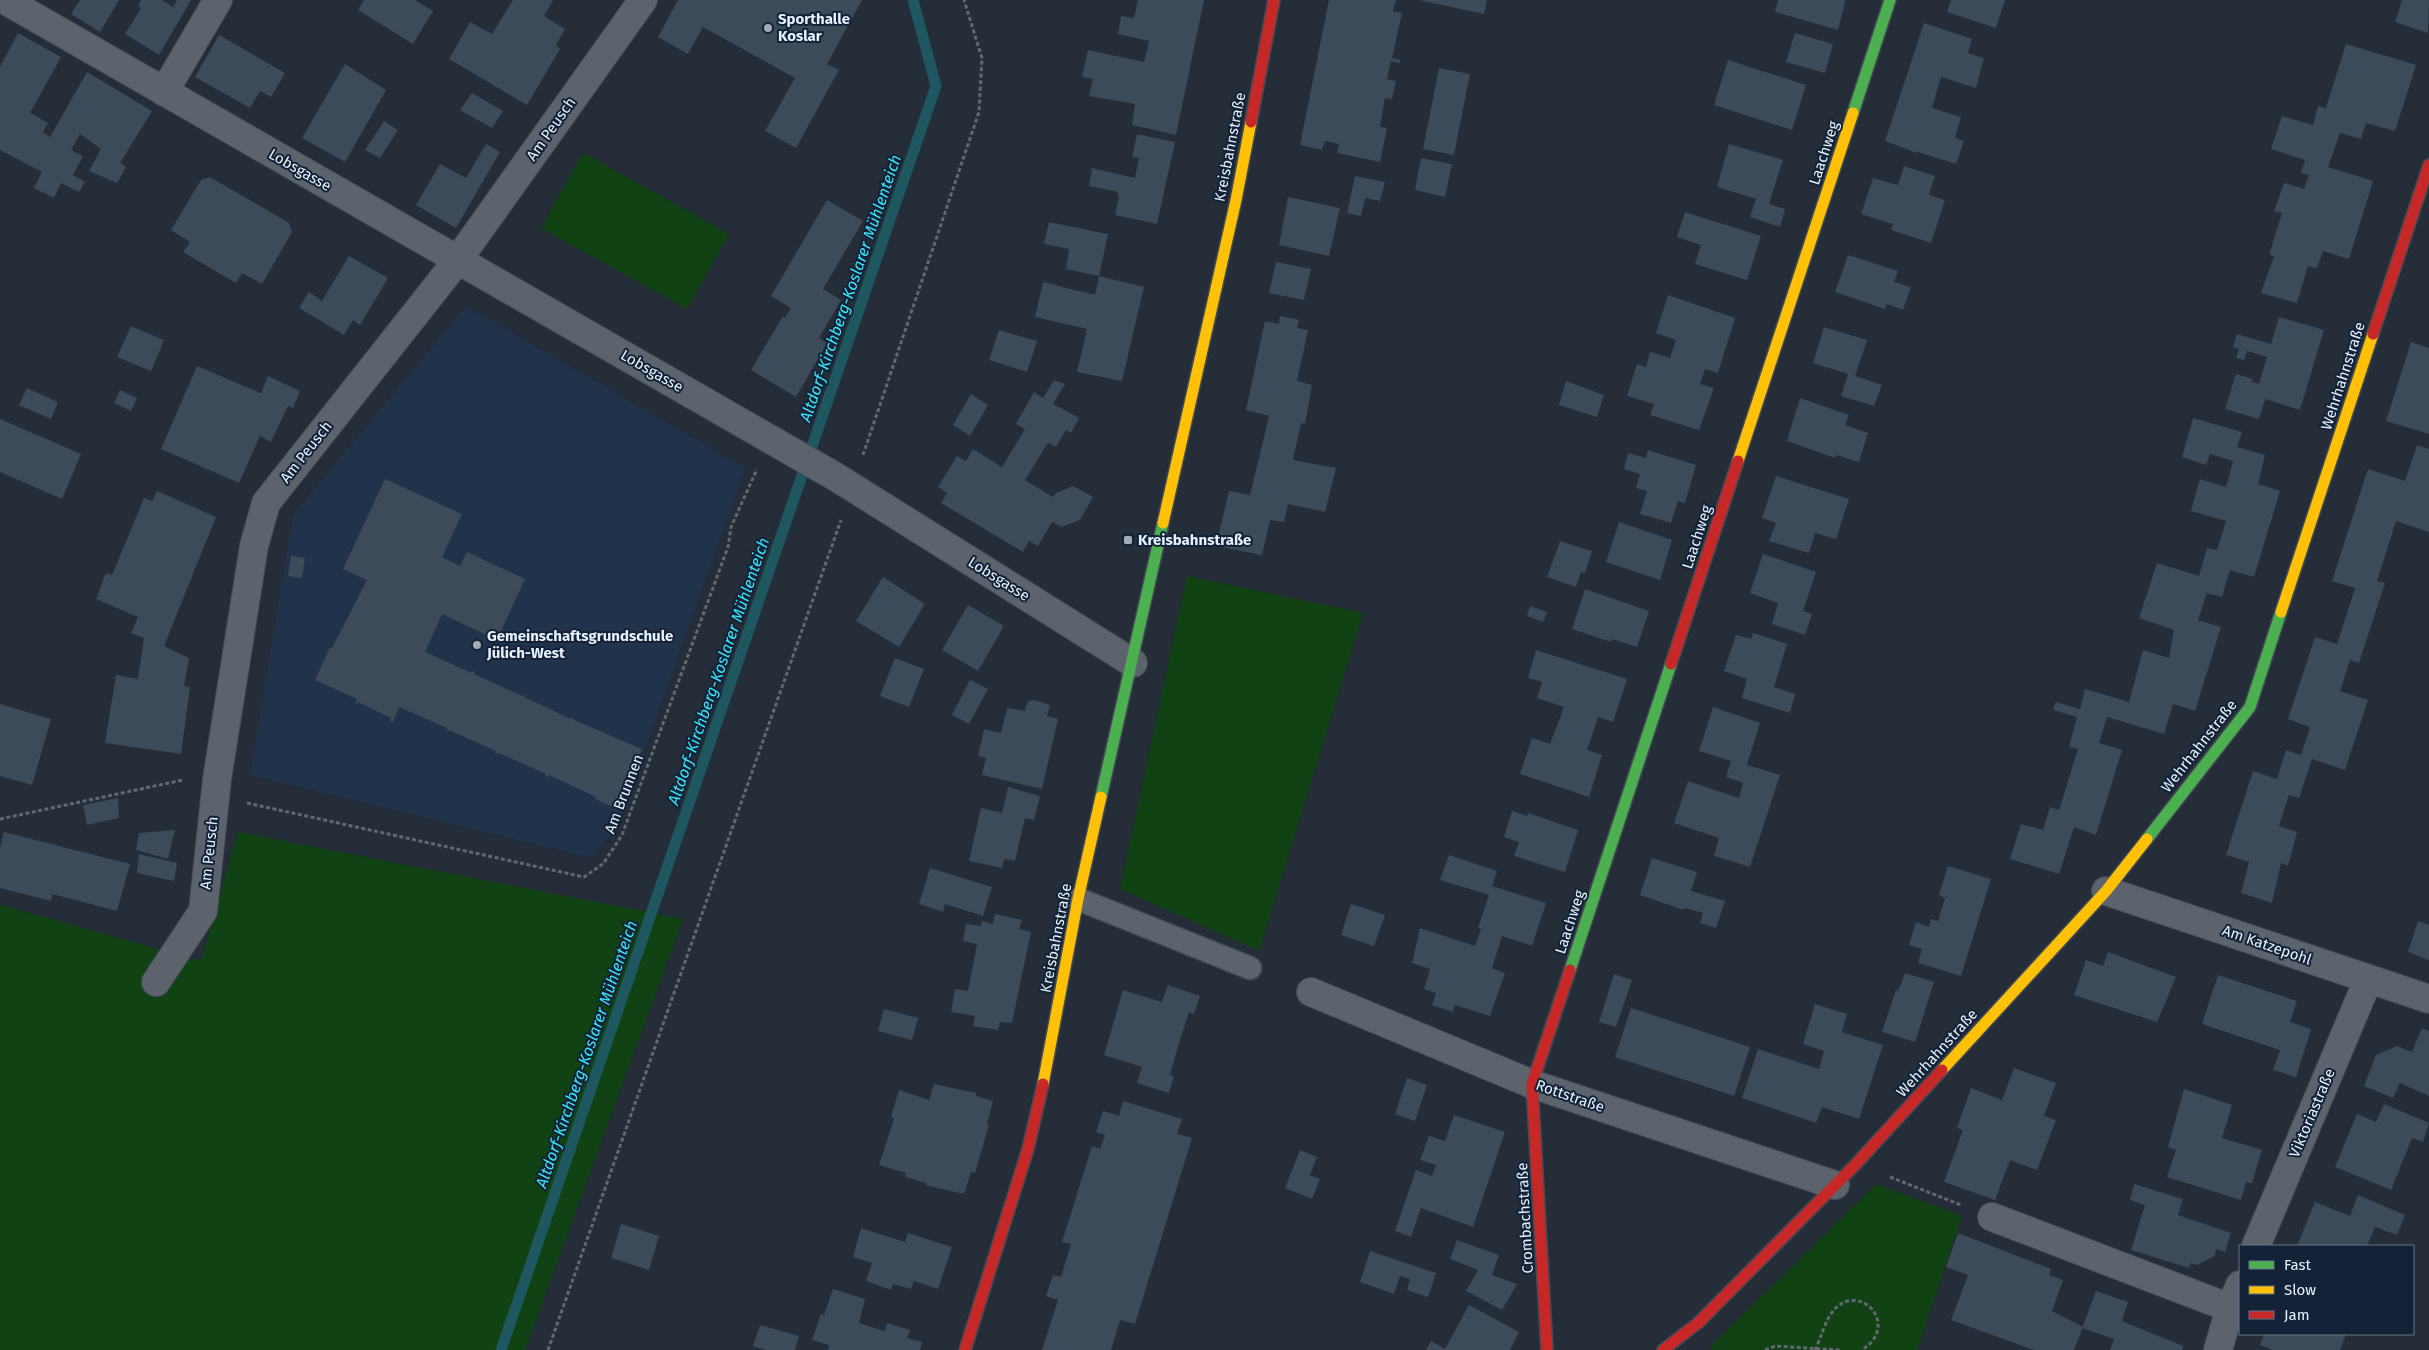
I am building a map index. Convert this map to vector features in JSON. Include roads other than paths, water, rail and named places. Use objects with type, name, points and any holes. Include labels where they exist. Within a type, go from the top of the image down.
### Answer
[{"type":"street","name":"Lobsgasse","points":[[5,0],[457,261],[778,443],[844,482],[1133,663]]},
{"type":"street","points":[[164,92],[218,0]]},
{"type":"street","name":"Am Peusch","points":[[156,982],[204,911],[216,786],[254,546],[266,503],[457,261],[642,0]]},
{"type":"street","name":"Kreisbahnstraße","points":[[965,1350],[1028,1149],[1043,1086],[1078,899],[1133,663],[1236,200],[1274,0]]},
{"type":"street","name":"Laachweg","points":[[1532,1084],[1890,0]]},
{"type":"street","name":"Wehrhahnstraße","points":[[1835,1185],[2106,891],[2250,707],[2429,165]]},
{"type":"street","name":"Am Katzepohl","points":[[2106,891],[2429,999]]},
{"type":"street","name":"Viktoriastraße","points":[[2256,1245],[2368,980]]},
{"type":"street","name":"Rottstraße","points":[[1311,992],[1532,1084],[1835,1185]]},
{"type":"street","name":"Crombachstraße","points":[[1532,1084],[1547,1350]]},
{"type":"street","points":[[1663,1350],[1698,1323],[1835,1185]]},
{"type":"street","points":[[1992,1217],[2235,1296],[2218,1350]]},
{"type":"lane","points":[[1078,899],[1250,968]]},
{"type":"waterway","name":"Altdorf-Kirchberg-Koslarer Mühlenteich","points":[[501,1350],[936,86],[913,0]]},
{"type":"place","name":"Sporthalle Koslar","points":[[768,28]]},
{"type":"place","name":"Kreisbahnstraße","points":[[1128,540]]},
{"type":"place","name":"Gemeinschaftsgrundschule Jülich-West","points":[[477,645]]}]
